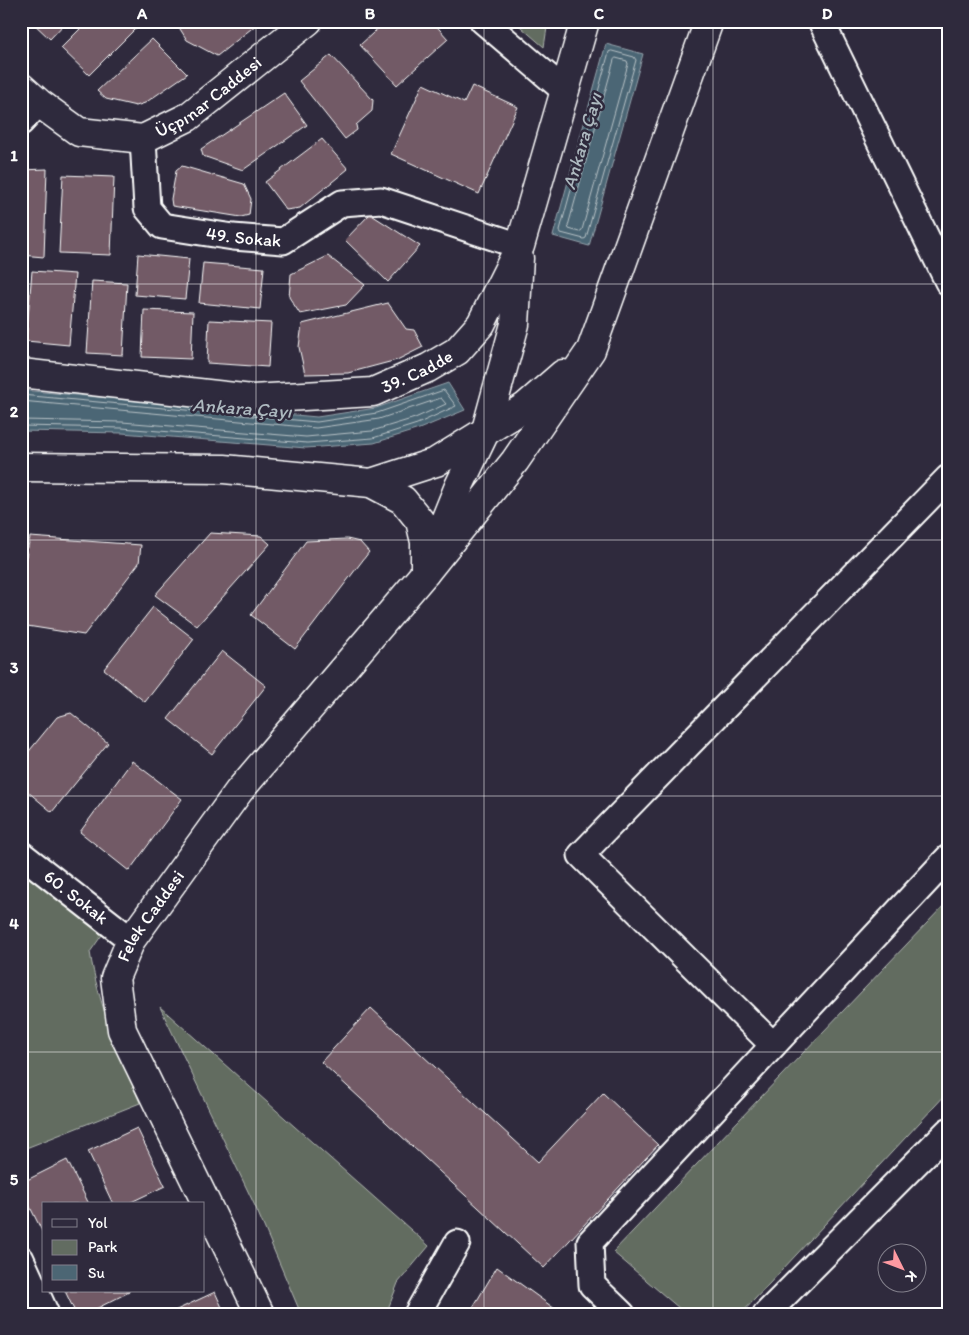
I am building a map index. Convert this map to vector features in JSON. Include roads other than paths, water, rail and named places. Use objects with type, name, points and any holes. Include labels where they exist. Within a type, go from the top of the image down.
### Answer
[{"type":"street","name":"Üçpınar Caddesi","points":[[27,104],[79,132],[143,139],[188,117],[308,21]]},
{"type":"street","points":[[484,21],[565,91]]},
{"type":"street","name":"39. Cadde","points":[[21,373],[252,400],[373,392],[428,368],[457,351],[481,324],[520,246],[585,21]]},
{"type":"street","name":"Felek Caddesi","points":[[260,1314],[122,1030],[115,978],[131,940],[239,791],[424,573],[516,461],[591,350],[709,21]]},
{"type":"street","points":[[822,21],[948,282]]},
{"type":"street","name":"49. Sokak","points":[[143,139],[148,208],[162,226],[233,237],[283,241],[342,202],[382,200],[520,246]]},
{"type":"street","points":[[424,573],[459,486],[486,430],[515,324],[520,246]]},
{"type":"street","points":[[371,483],[436,462],[525,407],[591,350]]},
{"type":"street","points":[[21,467],[224,469],[371,483],[403,500],[420,521],[425,542],[424,573]]},
{"type":"street","points":[[773,1045],[581,855],[948,478]]},
{"type":"street","name":"60. Sokak","points":[[21,854],[131,940]]},
{"type":"street","points":[[622,1314],[592,1285],[590,1242],[948,858]]},
{"type":"street","points":[[766,1314],[948,1131]]},
{"type":"street","points":[[417,1314],[457,1243]]},
{"type":"street","points":[[21,1259],[46,1314]]},
{"type":"water","name":"Ankara Çayı","points":[[606,44],[643,54],[589,246],[553,236]]},
{"type":"water","points":[[448,383],[465,410],[419,429],[374,443],[306,448],[122,433],[21,431],[21,390],[317,417],[376,408]]}]
